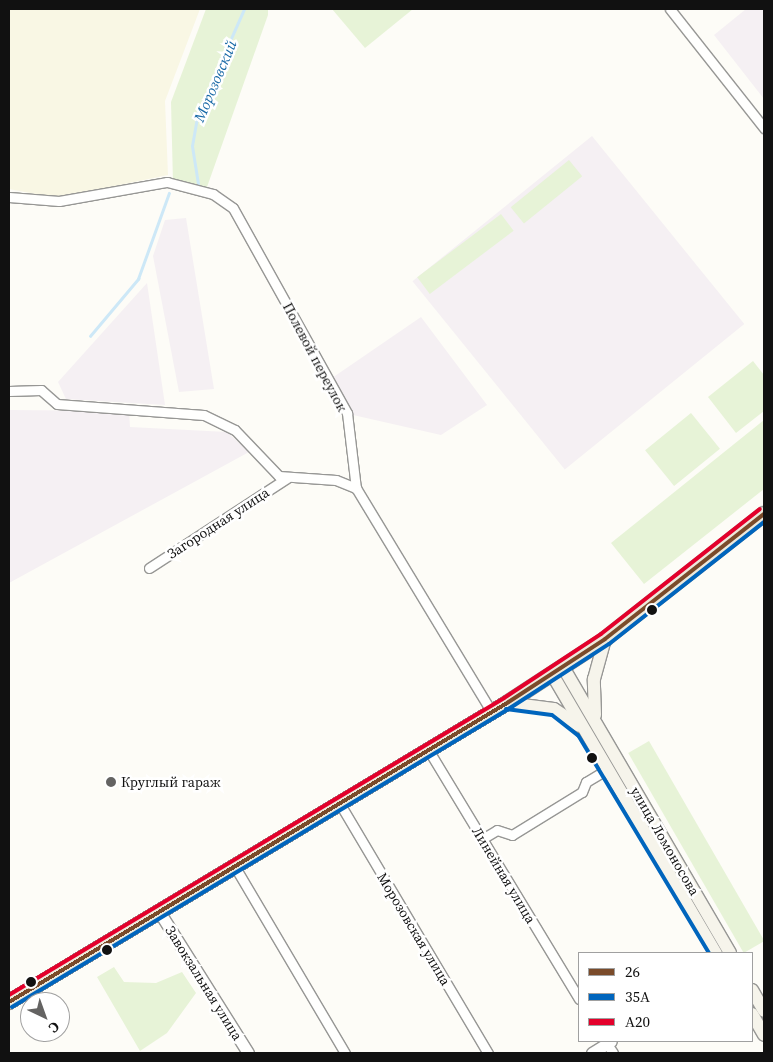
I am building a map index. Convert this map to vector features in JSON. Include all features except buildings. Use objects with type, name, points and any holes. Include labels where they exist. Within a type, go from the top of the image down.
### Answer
[{"type":"main road","points":[[9,1002],[508,703],[605,639],[764,514]]},
{"type":"main road","name":"улица Ломоносова","points":[[599,730],[592,694],[605,639]]},
{"type":"main road","name":"улица Ломоносова","points":[[557,671],[599,730],[715,952]]},
{"type":"main road","name":"улица Ломоносова","points":[[557,671],[590,739],[608,769],[729,952]]},
{"type":"main road","name":"улица Ломоносова","points":[[508,703],[554,709],[576,723],[590,739]]},
{"type":"main road","points":[[753,992],[764,1011]]},
{"type":"main road","points":[[753,1016],[764,1035]]},
{"type":"street","points":[[670,9],[764,128]]},
{"type":"street","name":"Полевой переулок","points":[[9,197],[60,201],[167,182],[212,194],[234,208],[347,413],[356,488],[492,713]]},
{"type":"street","points":[[9,392],[41,390],[57,404],[204,416],[235,430],[271,471],[287,478],[336,480],[356,488]]},
{"type":"street","name":"Загородная улица","points":[[150,568],[287,478]]},
{"type":"street","name":"Линейная улица","points":[[429,751],[578,997]]},
{"type":"street","points":[[482,839],[497,830],[512,835],[582,792],[586,782],[608,769]]},
{"type":"street","name":"Морозовская улица","points":[[340,804],[488,1053]]},
{"type":"street","points":[[235,867],[345,1053]]},
{"type":"street","name":"Завокзальная улица","points":[[160,913],[248,1053]]},
{"type":"street","points":[[592,1053],[609,1045]]},
{"type":"shaded area","points":[[9,9],[200,9],[165,101],[168,175],[57,198],[9,189]]},
{"type":"shaded area","points":[[746,9],[764,9],[764,99],[714,35]]},
{"type":"shaded area","points":[[592,136],[744,324],[565,469],[412,281]]},
{"type":"shaded area","points":[[186,218],[214,389],[179,392],[153,256],[165,220]]},
{"type":"shaded area","points":[[147,283],[165,405],[66,399],[58,382]]},
{"type":"shaded area","points":[[421,317],[487,405],[441,435],[353,415],[332,378]]},
{"type":"shaded area","points":[[9,410],[129,411],[130,427],[227,432],[249,452],[9,583]]},
{"type":"green space","points":[[206,9],[268,9],[268,15],[207,187],[173,183],[171,102]]},
{"type":"green space","points":[[332,9],[413,9],[365,48]]},
{"type":"green space","points":[[569,160],[582,176],[524,224],[511,207]]},
{"type":"green space","points":[[501,214],[514,231],[430,294],[417,277]]},
{"type":"green space","points":[[753,361],[764,375],[764,411],[736,433],[708,397]]},
{"type":"green space","points":[[691,413],[720,449],[674,486],[645,450]]},
{"type":"green space","points":[[764,420],[764,489],[644,584],[611,543]]},
{"type":"green space","points":[[649,741],[764,941],[743,952],[628,753]]},
{"type":"green space","points":[[114,967],[124,982],[156,983],[182,972],[196,993],[167,1033],[140,1051],[97,977]]},
{"type":"waterway","name":"Морозовский","points":[[198,184],[192,146],[198,113],[244,9]]},
{"type":"waterway","name":"Морозовский","points":[[90,336],[138,279],[169,193]]},
{"type":"transit line","name":"А20","points":[[9,995],[504,698],[601,634],[760,509]]},
{"type":"transit line","name":"26","points":[[9,1002],[507,703],[605,639],[764,514]]},
{"type":"transit line","name":"35А","points":[[12,1007],[510,708],[609,644],[764,522]]},
{"type":"transit line","name":"35А","points":[[506,709],[552,715],[578,735],[708,952]]},
{"type":"place","name":"Круглый гараж","points":[[111,782]]}]
